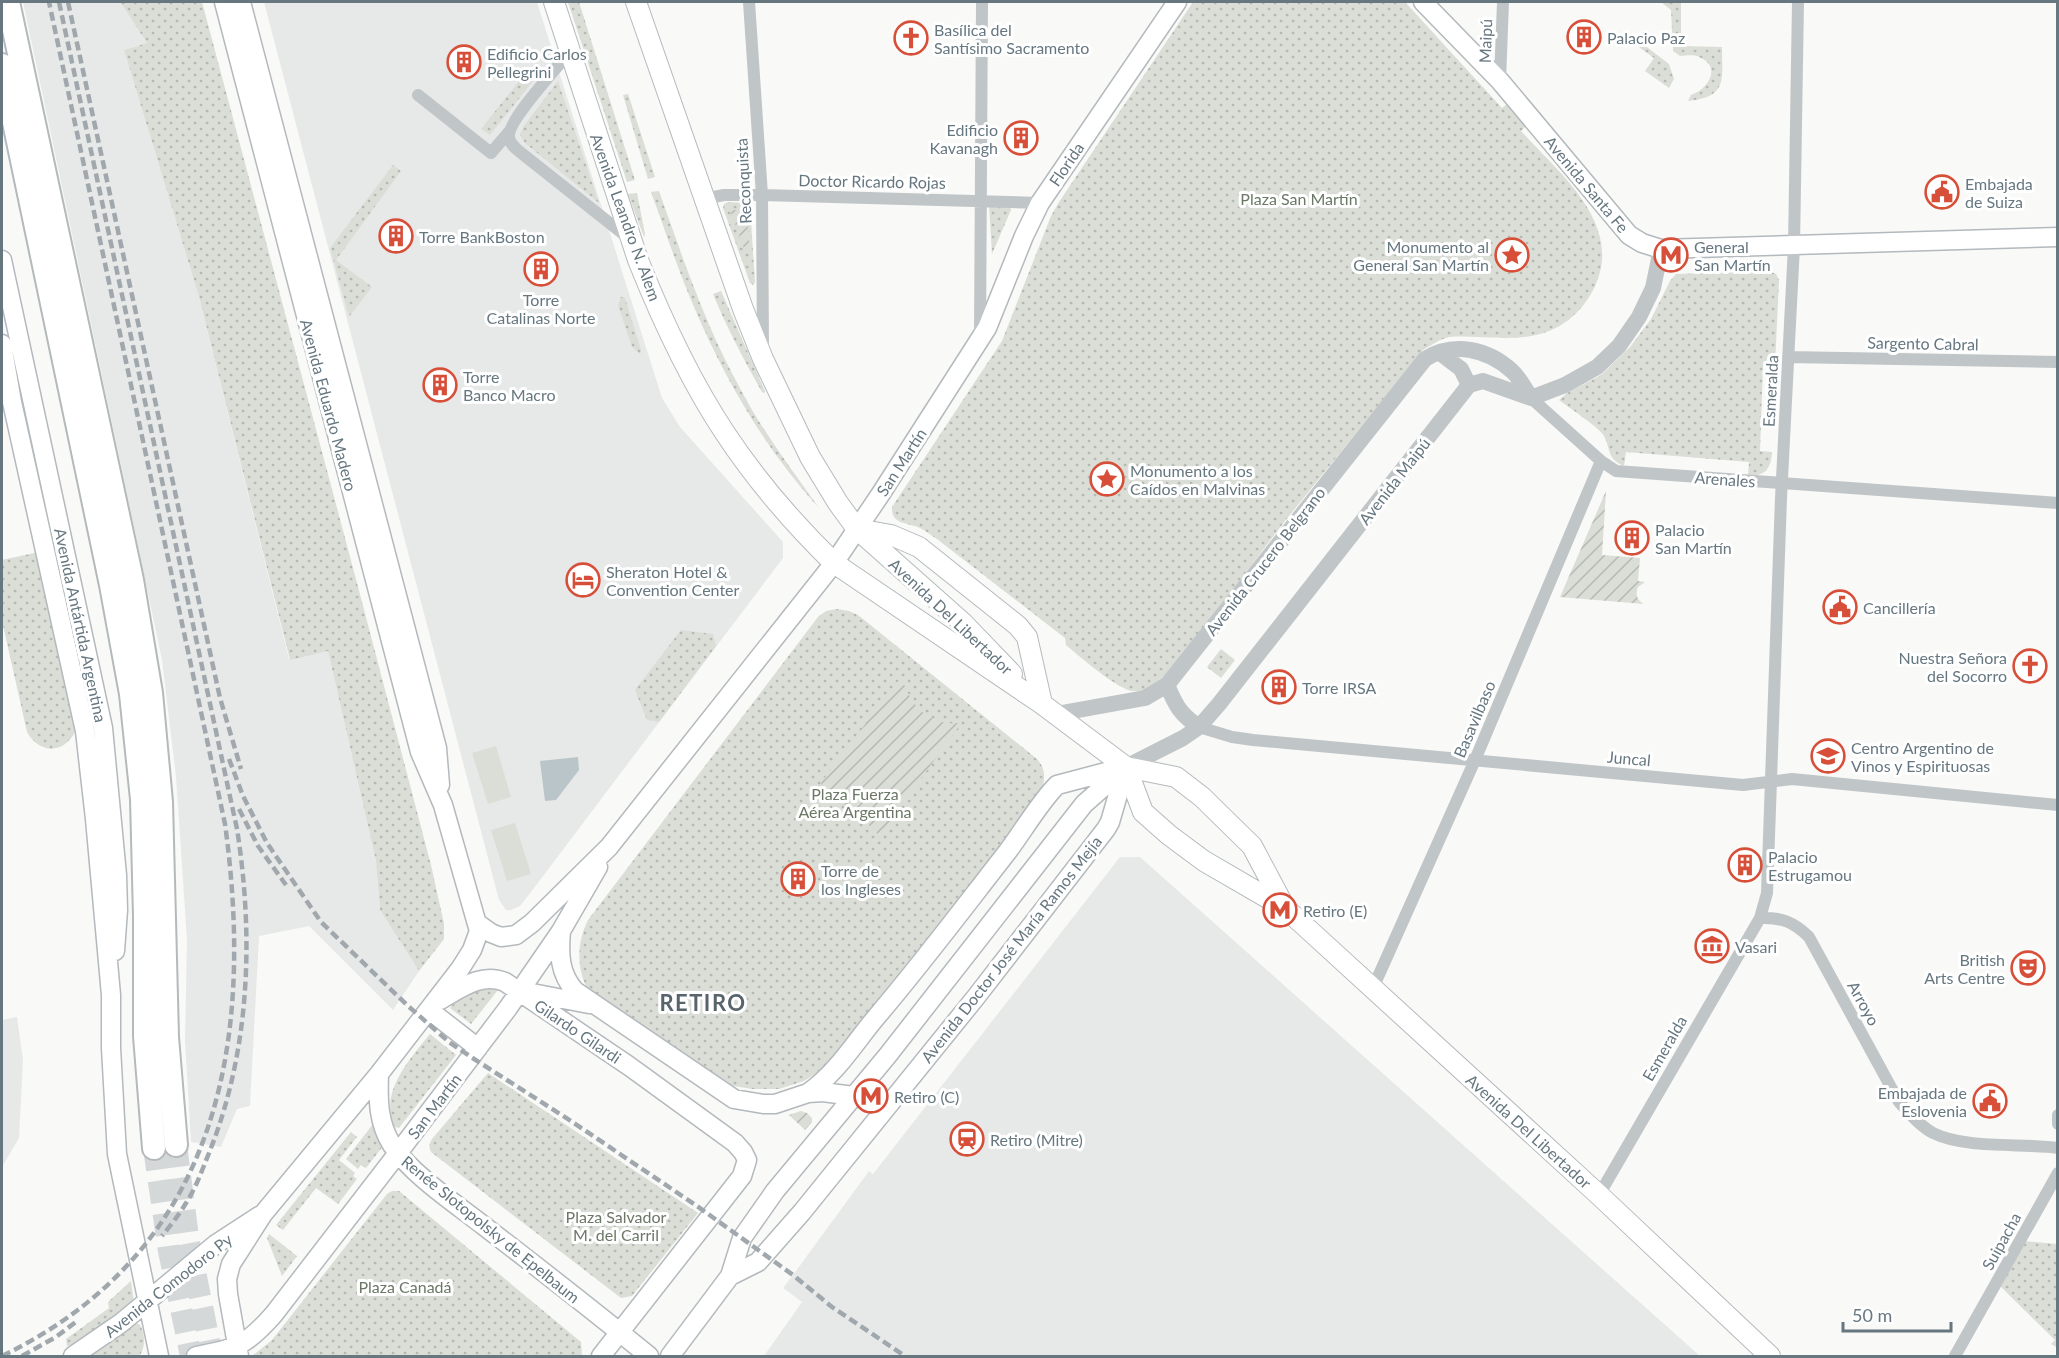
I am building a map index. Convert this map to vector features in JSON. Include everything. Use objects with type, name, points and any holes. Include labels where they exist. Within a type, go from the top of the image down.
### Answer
[{"type":"highway","points":[[2,65],[132,694],[141,799],[146,916],[145,1036],[165,1146],[167,1037],[161,802],[151,693],[132,580],[8,2]]},
{"type":"main road","name":"Avenida Eduardo Madero","points":[[224,2],[420,752],[443,805],[471,910],[477,923]]},
{"type":"main road","name":"Avenida Eduardo Madero","points":[[241,2],[437,748],[443,805]]},
{"type":"main road","name":"Avenida Leandro N. Alem","points":[[554,2],[632,241],[675,345],[724,431],[774,497],[834,563]]},
{"type":"main road","points":[[636,2],[743,309],[810,457],[837,503],[857,530],[891,535],[918,547],[1018,626],[1028,637],[1049,709]]},
{"type":"main road","name":"Florida","points":[[981,339],[993,316],[1024,236],[1040,203],[1177,2]]},
{"type":"main road","name":"Avenida Santa Fe","points":[[1423,2],[1500,81],[1629,235],[1642,243],[1661,249],[2058,237]]},
{"type":"main road","name":"Avenida Antártida Argentina","points":[[2,260],[103,728],[117,875],[118,910],[111,995],[111,1060],[117,1154],[159,1356]]},
{"type":"main road","name":"San Martín","points":[[477,923],[501,937],[516,935],[532,923],[609,847],[834,563],[981,339]]},
{"type":"main road","name":"Avenida Antártida Argentina","points":[[2,344],[12,402],[85,731],[111,995]]},
{"type":"main road","name":"Avenida Del Libertador","points":[[857,530],[963,623],[1049,709]]},
{"type":"main road","name":"Avenida Del Libertador","points":[[834,563],[1049,709],[1126,767],[1176,777],[1202,797],[1252,846],[1285,908]]},
{"type":"main road","points":[[808,1093],[838,1068],[938,943],[1057,785],[1126,767]]},
{"type":"main road","name":"Avenida Del Libertador","points":[[1126,767],[1143,812],[1204,861],[1285,908],[1599,1195],[1770,1356]]},
{"type":"main road","name":"Avenida Doctor José María Ramos Mejía","points":[[670,1356],[730,1276],[742,1238],[775,1191],[916,1019],[1084,804],[1126,767]]},
{"type":"main road","name":"Avenida Doctor José María Ramos Mejía","points":[[730,1276],[758,1262],[802,1212],[976,997],[1106,829],[1126,767]]},
{"type":"main road","name":"San Martín","points":[[238,1352],[274,1314],[520,991],[561,931],[609,847]]},
{"type":"main road","points":[[196,1356],[238,1352],[228,1294],[228,1274],[231,1264],[263,1214],[432,1006],[472,950],[479,931],[477,923]]},
{"type":"main road","points":[[561,931],[560,957],[566,978],[575,991],[595,1005]]},
{"type":"main road","points":[[432,1006],[478,980],[486,978],[499,980],[520,991]]},
{"type":"main road","name":"Gilardo Gilardi","points":[[520,991],[595,1005],[734,1099],[747,1103],[775,1104],[808,1093]]},
{"type":"main road","name":"Gilardo Gilardi","points":[[520,991],[716,1128],[735,1143],[746,1158],[747,1164],[742,1176],[620,1333]]},
{"type":"main road","points":[[432,1006],[478,1048]]},
{"type":"main road","points":[[845,1057],[844,1081],[853,1096]]},
{"type":"main road","name":"Renée Slotopolsky de Epelbaum","points":[[379,1074],[380,1116],[388,1137],[398,1153],[445,1195],[649,1356]]},
{"type":"main road","points":[[808,1093],[823,1092],[853,1096]]},
{"type":"main road","name":"Avenida Comodoro Py","points":[[73,1356],[108,1333],[216,1244],[263,1214]]},
{"type":"main road","points":[[601,1356],[620,1333]]},
{"type":"street","name":"Reconquista","points":[[749,2],[762,195],[764,359]]},
{"type":"street","points":[[981,339],[982,2]]},
{"type":"street","name":"Maipú","points":[[1500,81],[1503,2]]},
{"type":"street","name":"Esmeralda","points":[[1772,782],[1781,484],[1794,246],[1798,2]]},
{"type":"street","points":[[418,95],[491,153],[509,132],[516,117],[569,53]]},
{"type":"street","points":[[509,132],[510,141],[516,149],[632,241]]},
{"type":"street","name":"Doctor Ricardo Rojas","points":[[703,199],[724,195],[762,195],[1040,203]]},
{"type":"street","points":[[1440,353],[1461,369],[1469,385],[1483,381],[1531,398],[1565,385],[1597,367],[1611,355],[1639,317],[1653,288],[1661,249]]},
{"type":"street","name":"Arenales","points":[[1440,353],[1456,348],[1473,350],[1514,372],[1531,398],[1601,461],[1616,471],[2058,503]]},
{"type":"street","name":"Avenida Crucero Belgrano","points":[[1049,709],[1145,698],[1167,685],[1419,364],[1432,355],[1440,353]]},
{"type":"street","name":"Sargento Cabral","points":[[1788,357],[2058,362]]},
{"type":"street","name":"Avenida Maipú","points":[[1126,767],[1183,738],[1199,727],[1220,704],[1469,385]]},
{"type":"street","name":"Basavilbaso","points":[[1373,988],[1475,760],[1601,461]]},
{"type":"street","points":[[1167,685],[1184,717],[1199,727]]},
{"type":"street","name":"Juncal","points":[[1199,727],[1232,737],[1253,740],[1743,785],[1792,779],[2058,805]]},
{"type":"street","points":[[1760,918],[1767,893],[1772,782]]},
{"type":"street","name":"Esmeralda","points":[[1599,1195],[1760,918]]},
{"type":"street","name":"Arroyo","points":[[1760,918],[1781,918],[1798,926],[1809,937],[1899,1102],[1912,1118],[1933,1133],[1962,1142],[2039,1145],[2058,1149]]},
{"type":"street","points":[[2058,1115],[2058,1124]]},
{"type":"street","name":"Suipacha","points":[[1955,1356],[2058,1173]]},
{"type":"shaded area","points":[[23,2],[120,2],[147,43],[124,50],[199,297],[289,659],[328,651],[376,861],[380,910],[419,971],[393,1010],[309,926],[259,936],[250,1106],[237,1109],[221,1147],[191,1142],[185,1041],[187,940],[176,777],[162,660]]},
{"type":"shaded area","points":[[264,2],[537,2],[662,398],[680,427],[783,542],[783,558],[528,896],[520,906],[511,910],[506,910],[499,900]]},
{"type":"shaded area","points":[[578,757],[579,770],[556,800],[545,801],[540,761]]},
{"type":"shaded area","points":[[1120,857],[1140,857],[1700,1356],[764,1356],[802,1302],[783,1288],[869,1171],[873,1174]]},
{"type":"shaded area","points":[[17,1017],[23,1060],[19,1138],[2,1167],[2,1020]]},
{"type":"green space","points":[[120,2],[202,2],[431,865],[444,924],[444,939],[419,971],[380,910],[376,861],[328,651],[290,660],[199,297],[124,50],[147,43]]},
{"type":"green space","points":[[568,2],[579,2],[635,180],[627,182]]},
{"type":"green space","name":"Plaza San Martín","points":[[1193,2],[1405,2],[1502,108],[1511,101],[1529,123],[1521,131],[1570,184],[1585,203],[1596,224],[1602,245],[1601,268],[1592,292],[1582,306],[1556,328],[1518,338],[1449,337],[1423,350],[1285,521],[1163,681],[1149,689],[1133,691],[1118,685],[1099,672],[1066,645],[1065,638],[937,539],[920,528],[897,520],[892,513],[892,507],[1002,341],[1051,216],[1059,202]]},
{"type":"green space","points":[[1661,2],[1681,2],[1681,46],[1722,47],[1722,78],[1716,91],[1710,96],[1688,101],[1691,95],[1708,83],[1710,66],[1699,57],[1680,56],[1673,51],[1671,10]]},
{"type":"green space","points":[[1639,41],[1669,64],[1674,79],[1669,88],[1645,71],[1654,58],[1636,45]]},
{"type":"green space","points":[[524,75],[533,81],[490,135],[481,129]]},
{"type":"green space","points":[[558,81],[599,203],[525,143],[520,135],[523,127]]},
{"type":"green space","points":[[628,94],[655,177],[648,179],[623,95]]},
{"type":"green space","points":[[393,165],[401,171],[336,260],[372,287],[349,317],[330,248]]},
{"type":"green space","points":[[659,191],[696,292],[728,366],[759,421],[819,508],[764,438],[719,361],[688,293],[651,192]]},
{"type":"green space","points":[[637,193],[645,234],[644,237],[628,194]]},
{"type":"green space","points":[[728,202],[745,203],[750,206],[755,282],[753,285],[750,283],[723,208]]},
{"type":"green space","points":[[989,205],[1010,207],[1011,210],[992,254]]},
{"type":"green space","points":[[730,210],[746,210],[750,252],[745,251]]},
{"type":"green space","points":[[1769,271],[1776,274],[1779,280],[1775,365],[1763,365],[1760,451],[1772,452],[1770,463],[1763,473],[1748,476],[1749,462],[1626,452],[1624,466],[1612,457],[1601,432],[1559,400],[1567,393],[1601,375],[1630,347],[1651,319],[1670,281],[1676,274]]},
{"type":"green space","points":[[721,291],[764,393],[736,344],[713,294]]},
{"type":"green space","points":[[621,297],[624,297],[626,301],[641,350],[640,354],[632,347],[618,305]]},
{"type":"green space","points":[[1606,491],[1602,555],[1640,558],[1638,581],[1645,582],[1638,587],[1637,595],[1644,604],[1560,597]]},
{"type":"green space","points":[[39,552],[76,730],[66,744],[52,749],[39,745],[27,732],[2,621],[2,560]]},
{"type":"green space","name":"Plaza Fuerza Aérea Argentina","points":[[837,609],[858,615],[1037,759],[1043,768],[1043,787],[1040,797],[829,1065],[804,1081],[779,1089],[734,1086],[721,1081],[588,990],[581,973],[580,946],[588,920],[818,617],[826,611]]},
{"type":"green space","points":[[681,630],[713,634],[716,646],[659,722],[647,720],[635,690]]},
{"type":"green space","points":[[1221,649],[1235,660],[1221,678],[1207,667]]},
{"type":"green space","points":[[901,680],[914,703],[924,714],[943,722],[960,725],[885,828],[878,834],[852,809],[822,793],[820,788],[822,781]]},
{"type":"green space","points":[[496,746],[511,797],[488,804],[472,753]]},
{"type":"green space","points":[[515,823],[531,874],[507,881],[491,830]]},
{"type":"green space","points":[[487,985],[498,990],[471,1024],[450,1008],[462,992]]},
{"type":"green space","points":[[430,1034],[456,1055],[399,1128],[395,1127],[390,1102],[393,1089],[406,1065]]},
{"type":"green space","name":"Plaza Salvador M. del Carril","points":[[488,1073],[698,1213],[632,1296],[621,1298],[431,1152],[429,1145],[432,1139]]},
{"type":"green space","points":[[801,1111],[812,1118],[812,1122],[805,1130],[789,1115]]},
{"type":"green space","points":[[373,1124],[384,1145],[366,1168],[361,1165],[358,1169],[346,1159]]},
{"type":"green space","points":[[351,1132],[357,1137],[339,1160],[355,1173],[353,1176],[357,1179],[338,1204],[316,1188],[283,1230],[276,1225]]},
{"type":"green space","name":"Plaza Canadá","points":[[399,1191],[581,1342],[582,1356],[252,1356],[272,1340],[387,1194]]},
{"type":"green space","points":[[269,1234],[297,1256],[282,1276],[267,1238]]},
{"type":"green space","points":[[2023,1241],[2057,1244],[2057,1347],[2051,1344],[2055,1340],[2000,1286]]},
{"type":"green space","points":[[131,1281],[134,1303],[76,1344],[67,1346],[66,1339],[109,1308],[108,1302]]},
{"type":"green space","points":[[134,1323],[139,1324],[144,1335],[140,1355],[85,1356]]},
{"type":"tunnel","points":[[176,1145],[188,1237],[212,1356]]},
{"type":"tunnel","points":[[154,1148],[169,1251],[191,1356]]},
{"type":"railway","points":[[2,1356],[75,1312],[133,1259],[176,1199],[206,1133],[225,1061],[233,985],[233,905],[225,824],[49,2]]},
{"type":"railway","points":[[59,2],[237,829],[246,911],[245,993],[233,1075],[223,1114],[199,1179],[183,1207],[162,1236]]},
{"type":"railway","points":[[68,2],[220,698],[241,769]]},
{"type":"railway","points":[[229,759],[243,796],[267,843],[321,922],[407,1005],[449,1042],[697,1206],[793,1275],[832,1307],[905,1356]]},
{"type":"railway","points":[[239,809],[258,846],[286,885]]},
{"type":"railway","points":[[22,1356],[56,1337],[77,1321]]},
{"type":"place","name":"Palacio Paz","points":[[1584,37]]},
{"type":"place","name":"Basílica del Santísimo Sacramento","points":[[911,38]]},
{"type":"place","name":"Edificio Carlos Pellegrini","points":[[464,62]]},
{"type":"place","name":"Edificio Kavanagh","points":[[1021,138]]},
{"type":"place","name":"Embajada de Suiza","points":[[1942,192]]},
{"type":"place","name":"Torre BankBoston","points":[[396,236]]},
{"type":"place","name":"Monumento al General San Martín","points":[[1512,255]]},
{"type":"place","name":"General San Martín","points":[[1671,255]]},
{"type":"place","name":"Torre Catalinas Norte","points":[[541,269]]},
{"type":"place","name":"Torre Banco Macro","points":[[440,385]]},
{"type":"place","name":"Monumento a los Caídos en Malvinas","points":[[1107,479]]},
{"type":"place","name":"Palacio San Martín","points":[[1632,538]]},
{"type":"place","name":"Sheraton Hotel & Convention Center","points":[[583,580]]},
{"type":"place","name":"Cancillería","points":[[1840,607]]},
{"type":"place","name":"Nuestra Señora del Socorro","points":[[2030,666]]},
{"type":"place","name":"Torre IRSA","points":[[1279,687]]},
{"type":"place","name":"Centro Argentino de Vinos y Espirituosas","points":[[1828,756]]},
{"type":"place","name":"Palacio Estrugamou","points":[[1745,865]]},
{"type":"place","name":"Torre de los Ingleses","points":[[798,879]]},
{"type":"place","name":"Retiro (E)","points":[[1280,910]]},
{"type":"place","name":"Vasari","points":[[1712,946]]},
{"type":"place","name":"British Arts Centre","points":[[2028,968]]},
{"type":"place","name":"Retiro (C)","points":[[871,1096]]},
{"type":"place","name":"Embajada de Eslovenia","points":[[1990,1101]]},
{"type":"place","name":"Retiro (Mitre)","points":[[967,1139]]},
{"type":"district","name":"RETIRO","points":[[703,1002]]}]
